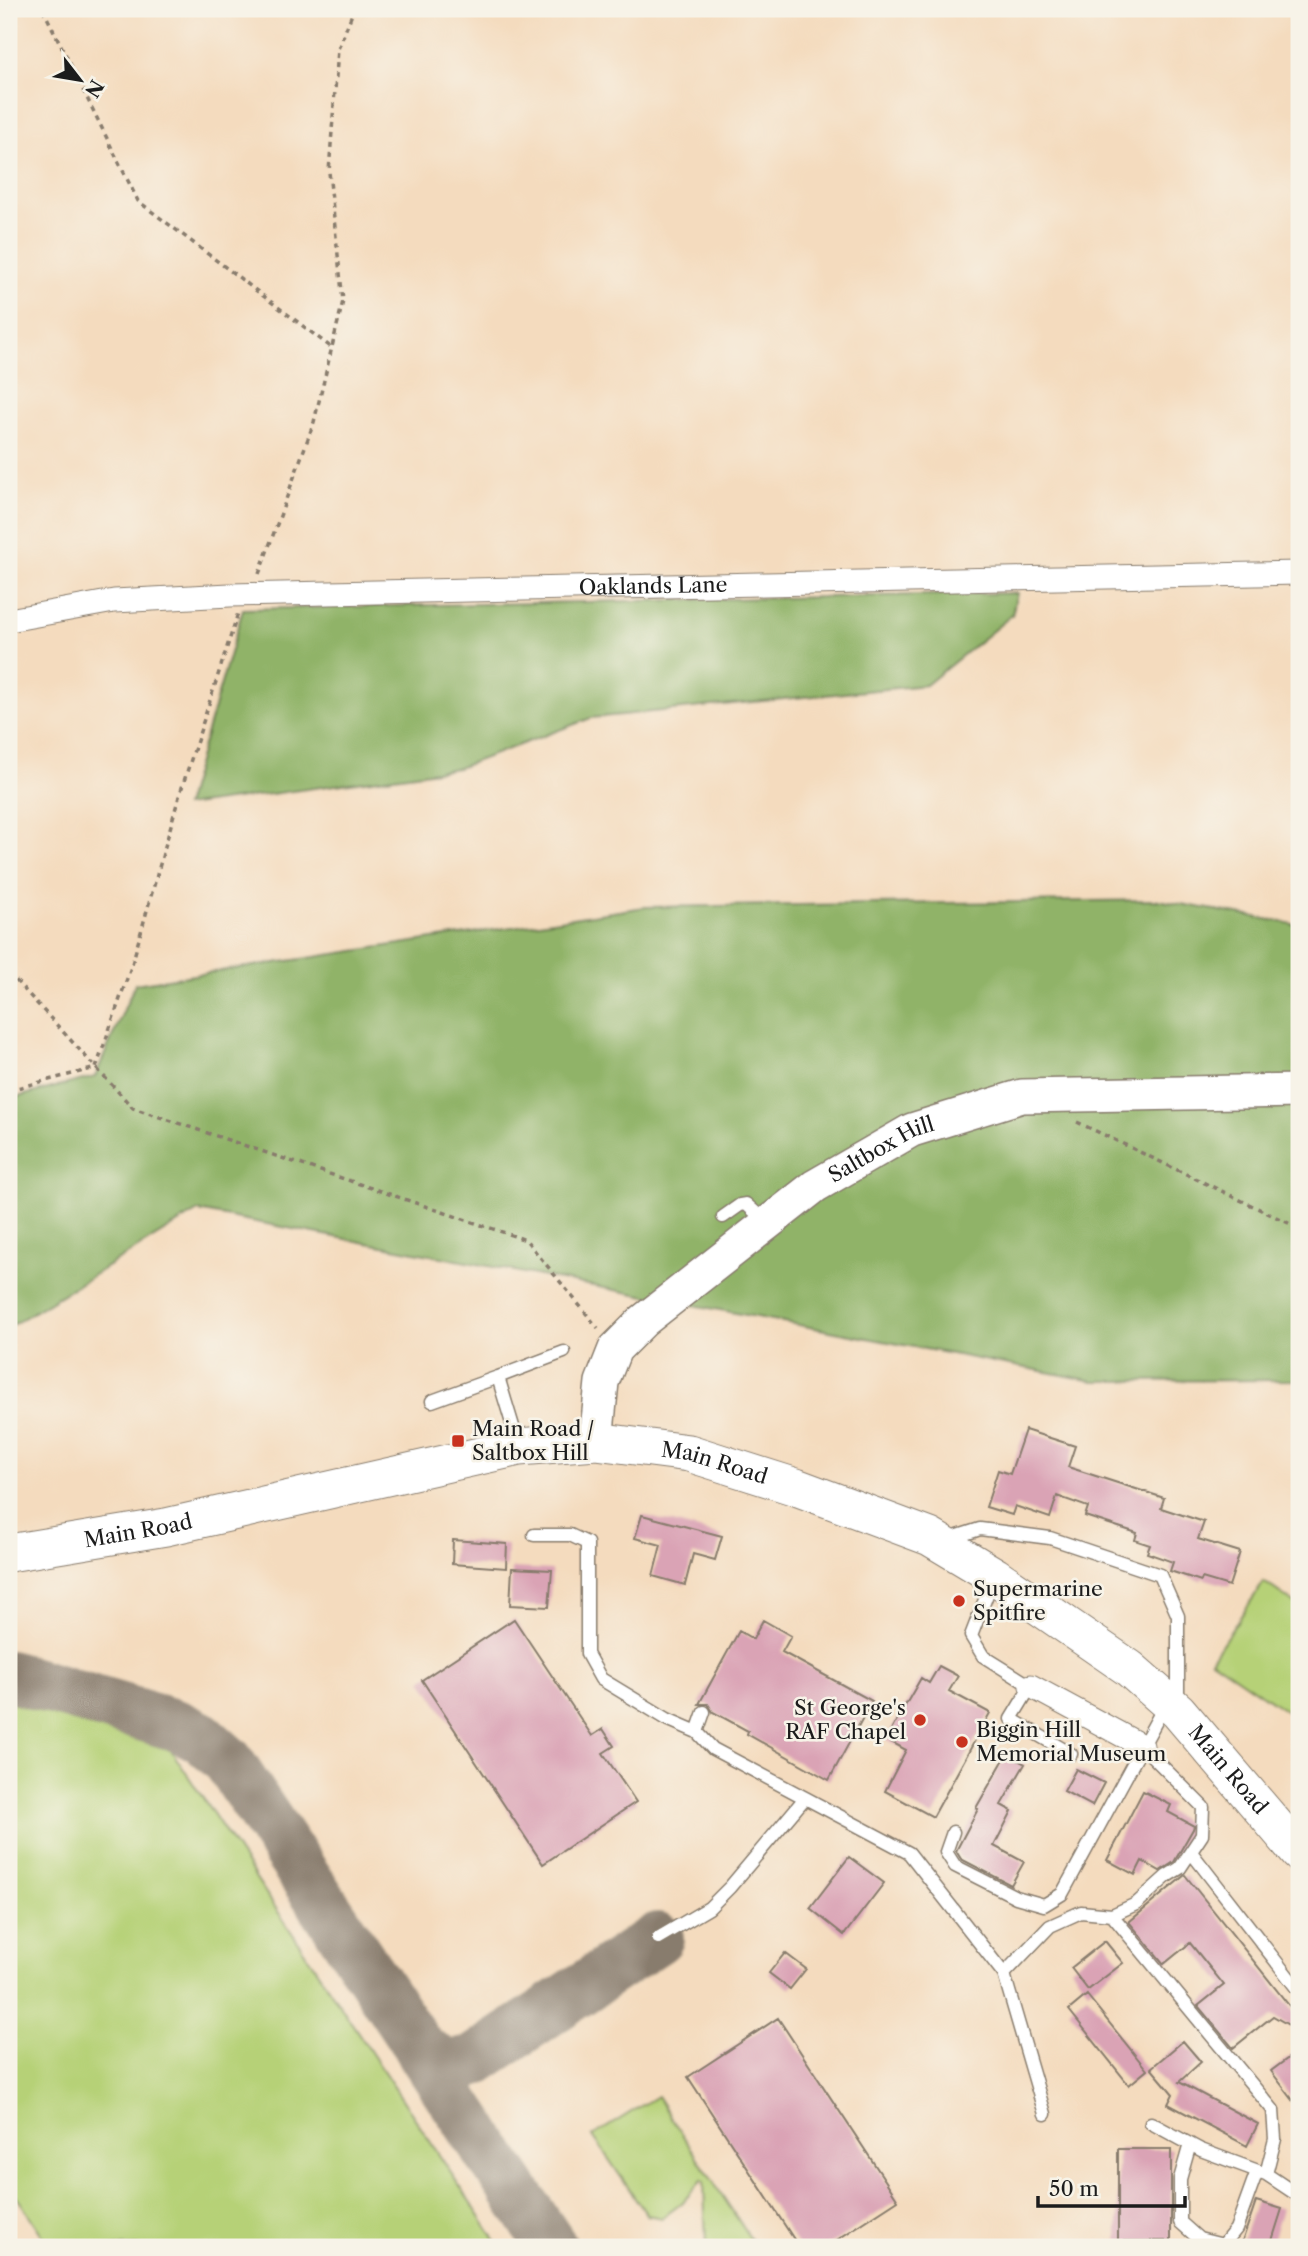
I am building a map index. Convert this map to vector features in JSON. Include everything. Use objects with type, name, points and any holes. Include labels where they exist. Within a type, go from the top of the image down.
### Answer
[{"type":"main road","name":"Main Road","points":[[9,1553],[166,1527],[519,1447],[596,1441],[689,1453],[796,1487],[930,1537],[995,1576],[1129,1668],[1172,1706],[1299,1853]]},
{"type":"street","name":"Oaklands Lane","points":[[9,620],[114,601],[244,595],[1299,573]]},
{"type":"street","name":"Saltbox Hill","points":[[596,1441],[602,1382],[615,1349],[643,1321],[815,1186],[912,1130],[1022,1096],[1299,1091]]},
{"type":"street","points":[[1031,1686],[1142,1746]]},
{"type":"lane","points":[[723,1217],[746,1204],[767,1224]]},
{"type":"lane","points":[[432,1401],[564,1352]]},
{"type":"lane","points":[[498,1377],[519,1447]]},
{"type":"lane","points":[[939,1542],[980,1529],[1050,1538],[1160,1575],[1178,1616],[1172,1706],[1142,1746],[1062,1894],[1044,1905],[1016,1897],[955,1866],[946,1852],[953,1832]]},
{"type":"lane","points":[[534,1535],[570,1535],[587,1543],[587,1654],[601,1679],[696,1732],[713,1749],[909,1853],[1004,1975],[1045,2114]]},
{"type":"lane","points":[[995,1576],[971,1636],[983,1656],[1031,1686],[1011,1719],[1071,1754]]},
{"type":"lane","points":[[696,1732],[704,1712]]},
{"type":"lane","points":[[1004,1975],[1050,1926],[1080,1912],[1112,1915],[1136,1904],[1180,1868],[1202,1835],[1203,1808],[1142,1746]]},
{"type":"lane","points":[[658,1937],[709,1908],[805,1798]]},
{"type":"lane","points":[[1191,1852],[1299,1992]]},
{"type":"lane","points":[[1112,1915],[1273,2110],[1275,2138],[1236,2229],[1223,2245],[1199,2239],[1180,2222],[1180,2179],[1190,2144]]},
{"type":"lane","points":[[1151,2123],[1190,2144],[1262,2172],[1299,2196]]},
{"type":"path","points":[[43,9],[138,201],[332,348]]},
{"type":"path","points":[[96,1068],[132,964],[178,800],[244,595],[253,586],[269,549],[314,422],[343,301],[329,173],[338,49],[355,9]]},
{"type":"path","points":[[9,973],[133,1108],[526,1240],[615,1349]]},
{"type":"path","points":[[9,1090],[96,1068]]},
{"type":"path","points":[[1072,1120],[1299,1228]]},
{"type":"green space","points":[[1017,593],[1012,615],[926,685],[591,718],[458,768],[185,806],[243,609]]},
{"type":"green space","points":[[1158,900],[1299,925],[1299,1380],[1094,1381],[198,1211],[9,1327],[9,1099],[95,1077],[135,984],[645,907]]},
{"type":"green space","points":[[1264,1582],[1299,1606],[1299,1714],[1296,1718],[1211,1660]]},
{"type":"green space","points":[[9,1699],[171,1750],[500,2247],[50,2247],[9,2185]]},
{"type":"green space","points":[[657,2096],[756,2247],[706,2247],[702,2180],[682,2203],[662,2218],[647,2215],[593,2136]]},
{"type":"building","points":[[1025,1430],[1075,1446],[1068,1467],[1164,1498],[1161,1508],[1204,1522],[1198,1539],[1240,1552],[1229,1586],[1170,1571],[1173,1562],[1147,1553],[1150,1545],[1135,1540],[1137,1533],[1085,1516],[1088,1507],[1057,1496],[1050,1518],[1015,1506],[1012,1515],[986,1507],[998,1470],[1010,1474]]},
{"type":"building","points":[[642,1515],[722,1536],[715,1560],[693,1554],[685,1585],[653,1576],[661,1545],[635,1538]]},
{"type":"building","points":[[453,1540],[507,1544],[506,1568],[452,1564]]},
{"type":"building","points":[[512,1568],[552,1570],[549,1607],[510,1605]]},
{"type":"building","points":[[514,1619],[592,1736],[603,1729],[614,1746],[603,1753],[636,1802],[543,1864],[422,1680]]},
{"type":"building","points":[[763,1620],[791,1636],[782,1652],[872,1701],[829,1780],[747,1734],[748,1731],[713,1712],[708,1704],[699,1704],[739,1631],[753,1639]]},
{"type":"building","points":[[939,1666],[958,1676],[949,1691],[990,1713],[933,1817],[885,1791],[906,1750],[886,1739],[921,1678],[929,1683]]},
{"type":"building","points":[[1007,1754],[1025,1764],[1001,1805],[1012,1811],[994,1846],[1024,1862],[1011,1885],[961,1859],[956,1851],[978,1809],[976,1808]]},
{"type":"building","points":[[1076,1769],[1104,1783],[1092,1806],[1064,1791]]},
{"type":"building","points":[[1143,1791],[1171,1805],[1168,1812],[1194,1826],[1174,1862],[1160,1871],[1142,1861],[1135,1875],[1107,1860]]},
{"type":"building","points":[[849,1857],[884,1883],[844,1935],[810,1908]]},
{"type":"building","points":[[1185,1875],[1299,2018],[1299,2031],[1273,2016],[1233,2048],[1198,2006],[1224,1985],[1190,1943],[1164,1964],[1129,1922]]},
{"type":"building","points":[[1105,1941],[1123,1963],[1088,1990],[1071,1968]]},
{"type":"building","points":[[785,1953],[806,1969],[790,1989],[769,1973]]},
{"type":"building","points":[[1087,1995],[1147,2070],[1129,2085],[1069,2010]]},
{"type":"building","points":[[778,2018],[898,2200],[826,2247],[799,2247],[688,2077]]},
{"type":"building","points":[[1183,2041],[1201,2062],[1179,2082],[1258,2124],[1247,2146],[1168,2104],[1173,2094],[1151,2068]]},
{"type":"building","points":[[1299,2050],[1299,2108],[1271,2071]]},
{"type":"building","points":[[1118,2149],[1171,2149],[1171,2241],[1118,2241]]},
{"type":"building","points":[[1256,2201],[1282,2209],[1270,2247],[1242,2242]]},
{"type":"taxiway","points":[[9,1676],[178,1726],[201,1737],[228,1761],[552,2247]]},
{"type":"taxiway","points":[[419,2046],[445,2064],[459,2065],[475,2060],[658,1938]]},
{"type":"place","name":"Main Road / Saltbox Hill","points":[[458,1441]]},
{"type":"place","name":"Supermarine Spitfire","points":[[959,1601]]},
{"type":"place","name":"St George's RAF Chapel","points":[[920,1720]]},
{"type":"place","name":"Biggin Hill Memorial Museum","points":[[962,1742]]}]
